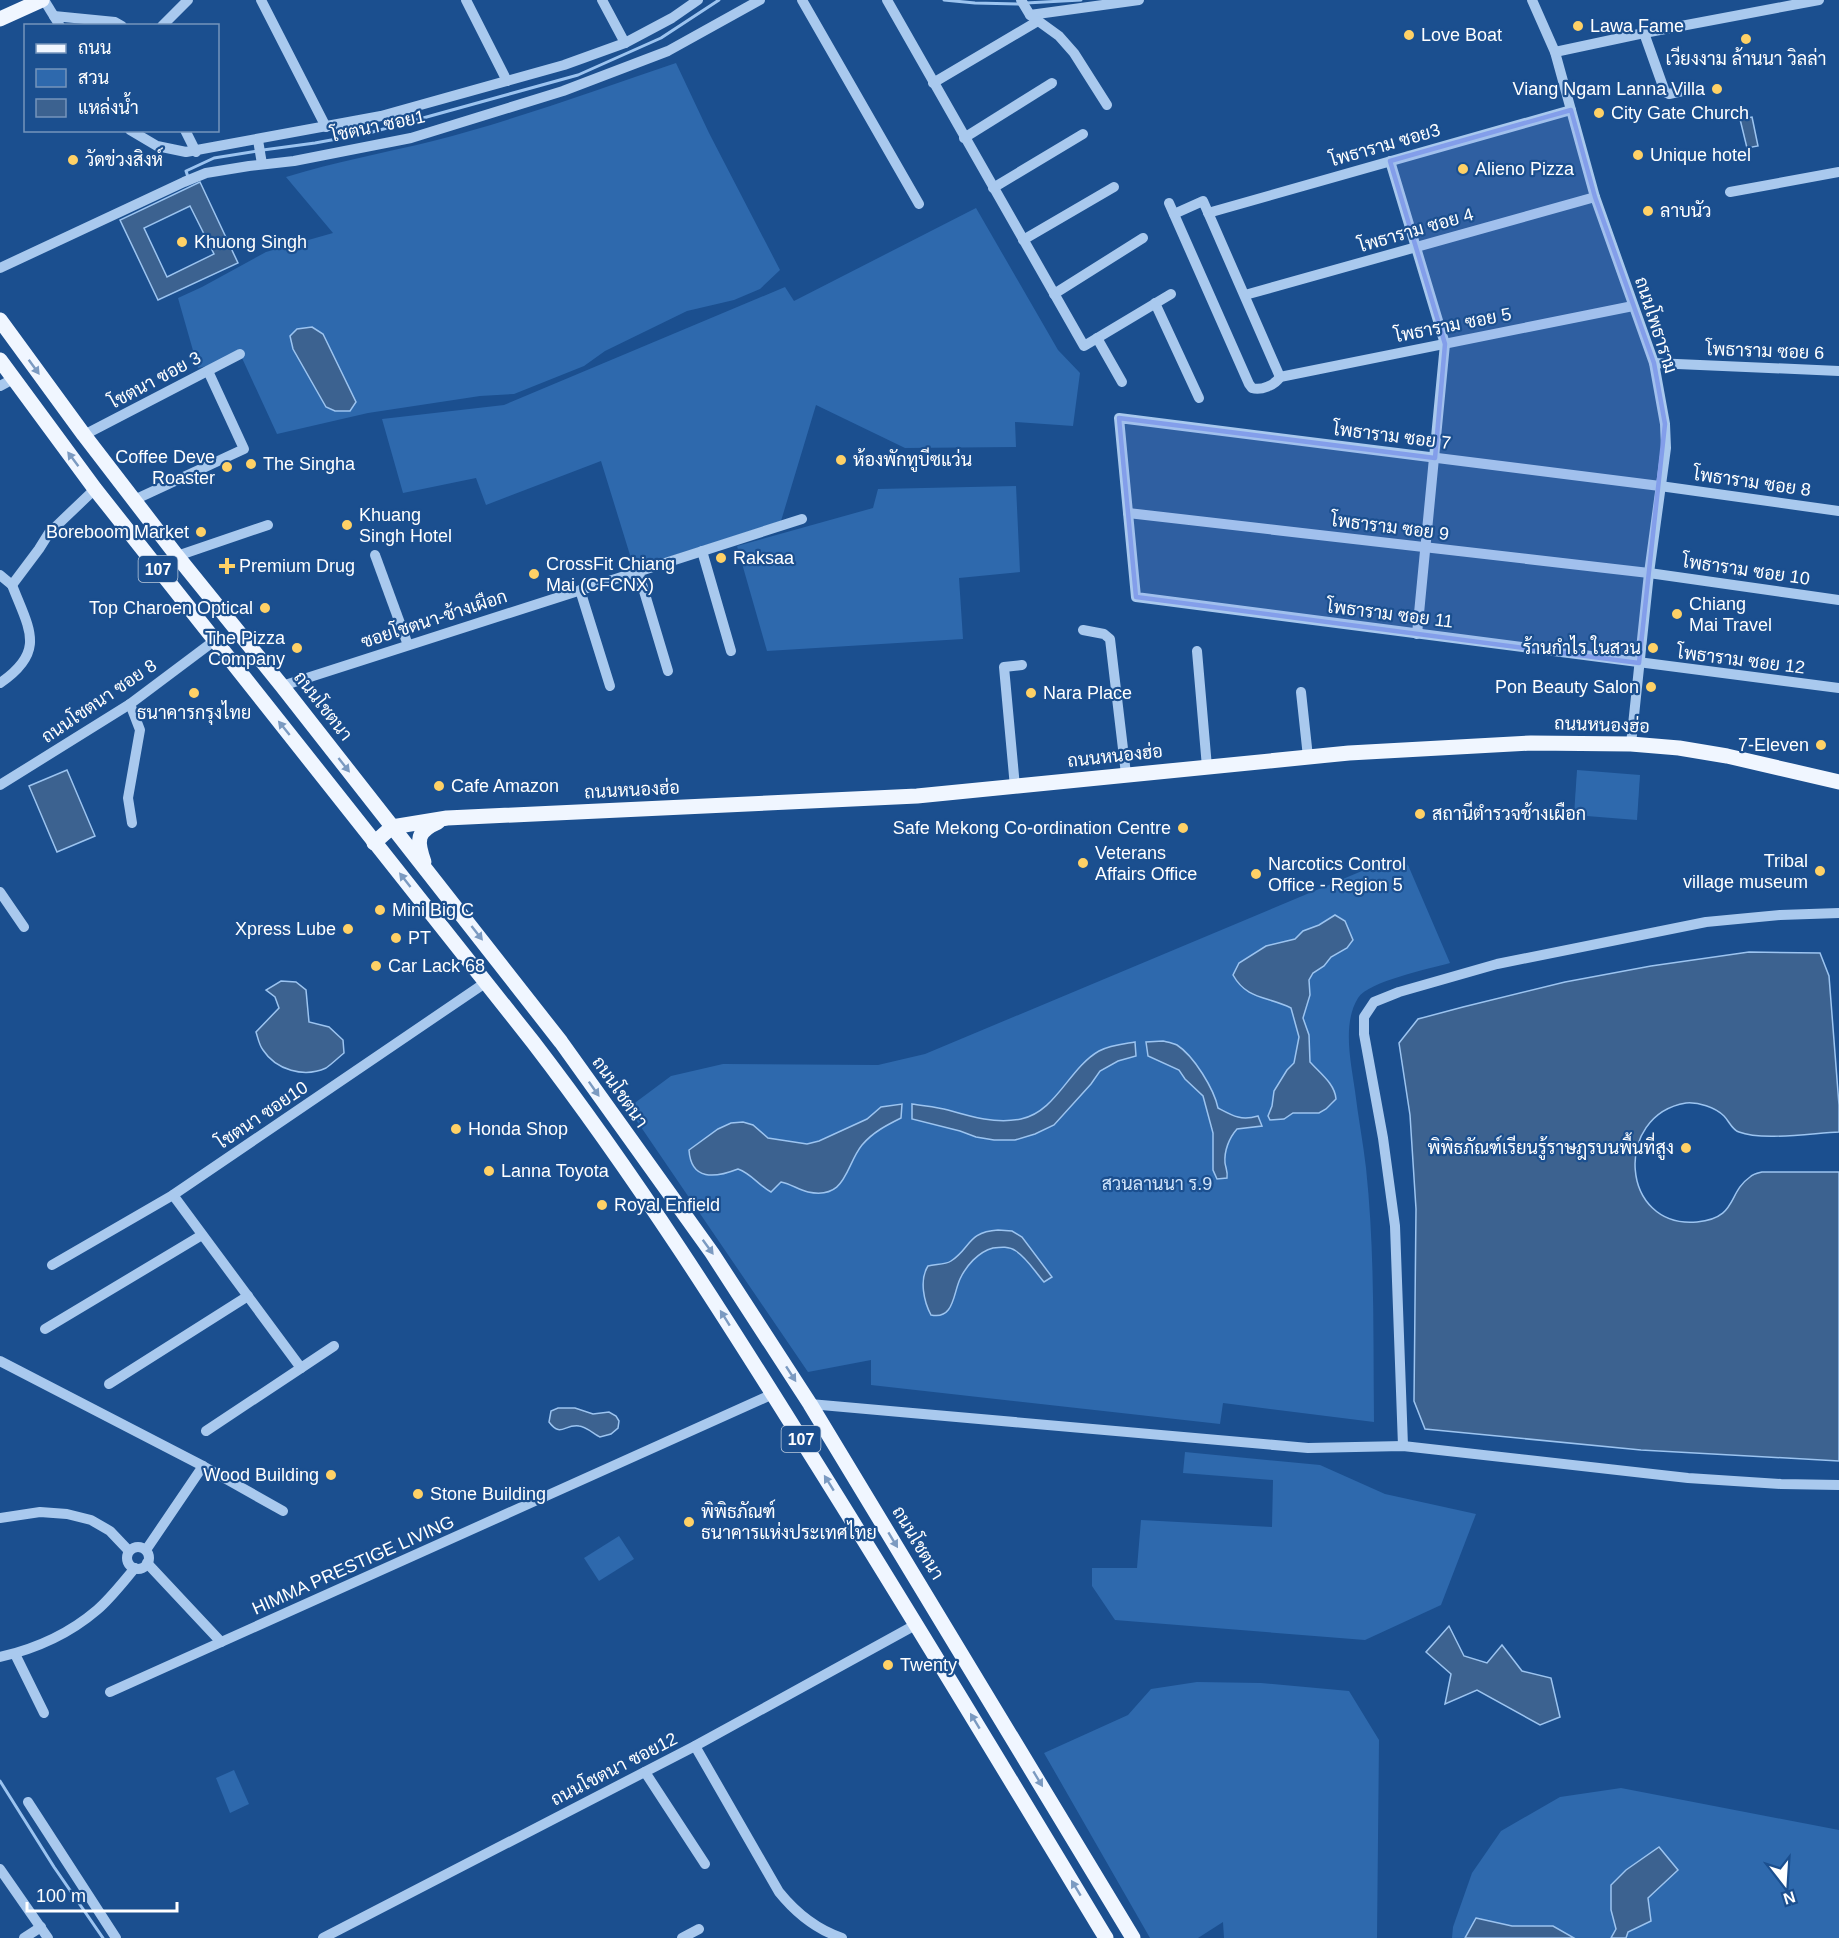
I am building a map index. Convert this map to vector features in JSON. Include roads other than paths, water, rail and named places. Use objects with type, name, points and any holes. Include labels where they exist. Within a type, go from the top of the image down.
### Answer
[{"type":"main road","points":[[0,19],[43,0]]},
{"type":"main road","name":"ถนนโชตนา","points":[[0,320],[84,435],[177,556],[428,870],[561,1042],[712,1252],[810,1404],[1130,1937]]},
{"type":"main road","name":"107","points":[[0,360],[7,382],[95,489],[543,1055],[604,1140],[698,1275],[773,1394],[916,1624],[1106,1938]]},
{"type":"main road","name":"ถนนหนองฮ่อ","points":[[392,827],[447,818],[917,796],[1389,750],[1531,743],[1631,744],[1678,748],[1727,756],[1839,782]]},
{"type":"main road","points":[[428,870],[420,849],[419,837],[426,827],[447,818]]},
{"type":"main road","points":[[374,843],[392,827]]},
{"type":"main road","points":[[543,1055],[561,1042]]},
{"type":"street","points":[[43,0],[57,21],[115,22],[118,24]]},
{"type":"street","points":[[164,24],[188,0]]},
{"type":"street","points":[[261,0],[326,127]]},
{"type":"street","points":[[466,0],[507,81]]},
{"type":"street","points":[[602,0],[625,43]]},
{"type":"street","points":[[133,132],[148,143],[167,150],[196,152],[381,116],[564,65],[625,43],[672,18],[698,0]]},
{"type":"street","name":"โชตนา ซอย1","points":[[0,267],[206,173],[294,161],[411,138],[563,91],[668,51],[760,0]]},
{"type":"street","points":[[801,0],[919,204]]},
{"type":"street","points":[[1021,0],[1034,18],[1059,36],[1074,53],[1107,105]]},
{"type":"street","points":[[933,83],[1034,18],[1139,0]]},
{"type":"street","name":"ถนนโพธาราม","points":[[1532,0],[1555,52],[1595,197],[1654,363],[1665,424],[1666,448],[1649,573],[1631,744]]},
{"type":"street","points":[[1555,52],[1819,0]]},
{"type":"street","points":[[887,1],[1084,346],[1171,294]]},
{"type":"street","points":[[1644,33],[1665,92],[1669,94],[1692,89]]},
{"type":"street","points":[[964,138],[1052,83]]},
{"type":"street","name":"โพธาราม ซอย3","points":[[1208,213],[1571,110]]},
{"type":"street","points":[[186,132],[196,152]]},
{"type":"street","points":[[993,188],[1083,134]]},
{"type":"street","points":[[258,140],[262,164]]},
{"type":"street","points":[[1390,161],[1445,344],[1417,634]]},
{"type":"street","points":[[1730,192],[1839,172]]},
{"type":"street","points":[[1023,240],[1114,187]]},
{"type":"street","name":"โพธาราม ซอย 4","points":[[1245,295],[1595,197]]},
{"type":"street","points":[[1169,203],[1174,214],[1203,201],[1280,377]]},
{"type":"street","name":"โพธาราม ซอย 5","points":[[1174,214],[1252,388],[1259,389],[1276,382],[1280,377],[1633,306]]},
{"type":"street","points":[[1054,294],[1143,238]]},
{"type":"street","points":[[1155,303],[1199,398]]},
{"type":"street","points":[[1097,338],[1122,382]]},
{"type":"street","name":"โชตนา ซอย 3","points":[[84,435],[240,354]]},
{"type":"street","name":"โพธาราม ซอย 6","points":[[1654,363],[1839,371]]},
{"type":"street","points":[[134,500],[244,449],[208,371]]},
{"type":"street","name":"โพธาราม ซอย 7","points":[[1128,513],[1119,418],[1660,486]]},
{"type":"street","name":"โพธาราม ซอย 8","points":[[1660,486],[1839,511]]},
{"type":"street","points":[[12,585],[49,532],[95,489]]},
{"type":"street","name":"โพธาราม ซอย 9","points":[[1128,513],[1649,573]]},
{"type":"street","name":"โพธาราม ซอย 11","points":[[1128,513],[1136,597],[1639,663]]},
{"type":"street","name":"ซอยโชตนา-ช้างเผือก","points":[[282,686],[802,519]]},
{"type":"street","points":[[177,556],[268,525]]},
{"type":"street","points":[[702,551],[731,651]]},
{"type":"street","points":[[375,555],[408,645]]},
{"type":"street","points":[[638,571],[668,671]]},
{"type":"street","name":"โพธาราม ซอย 10","points":[[1649,573],[1839,600]]},
{"type":"street","points":[[0,575],[12,585],[30,634],[30,645],[22,666],[0,683]]},
{"type":"street","points":[[580,590],[610,686]]},
{"type":"street","points":[[1083,630],[1104,634],[1110,639],[1126,774]]},
{"type":"street","name":"ถนนโชตนา ซอย 8","points":[[0,785],[130,704],[214,641]]},
{"type":"street","points":[[1197,651],[1207,766]]},
{"type":"street","name":"โพธาราม ซอย 12","points":[[1639,663],[1839,688]]},
{"type":"street","points":[[1015,787],[1004,668],[1022,665]]},
{"type":"street","points":[[1301,692],[1308,757]]},
{"type":"street","points":[[130,704],[140,730],[128,798],[132,823]]},
{"type":"street","points":[[0,892],[24,927]]},
{"type":"street","points":[[1403,1446],[1395,1227],[1383,1138],[1364,1034],[1364,1017],[1374,1002],[1399,992],[1497,964],[1706,922],[1780,915],[1839,913]]},
{"type":"street","name":"โชตนา ซอย10","points":[[52,1265],[172,1195],[485,983]]},
{"type":"street","points":[[172,1195],[301,1368]]},
{"type":"street","points":[[45,1329],[202,1235]]},
{"type":"street","points":[[109,1384],[248,1296]]},
{"type":"street","points":[[206,1431],[334,1346]]},
{"type":"street","points":[[0,1361],[203,1466],[284,1511]]},
{"type":"street","name":"HIMMA PRESTIGE LIVING","points":[[110,1692],[773,1394]]},
{"type":"street","points":[[810,1404],[1308,1448],[1403,1446],[1688,1478],[1839,1485]]},
{"type":"street","points":[[146,1550],[203,1466]]},
{"type":"street","points":[[0,1518],[40,1512],[67,1514],[91,1520],[110,1531],[129,1551],[128,1561],[135,1568],[142,1568],[147,1563],[149,1557],[146,1550]]},
{"type":"street","points":[[129,1551],[136,1547],[146,1550]]},
{"type":"street","points":[[147,1563],[221,1642]]},
{"type":"street","points":[[0,1658],[62,1635],[98,1610],[135,1568]]},
{"type":"street","name":"ถนนโชตนา ซอย12","points":[[323,1938],[645,1772],[916,1624]]},
{"type":"street","points":[[15,1654],[44,1713]]},
{"type":"street","points":[[694,1746],[779,1892],[792,1908],[810,1923],[842,1938]]},
{"type":"street","points":[[645,1772],[705,1863]]},
{"type":"street","points":[[28,1803],[116,1938]]},
{"type":"street","points":[[0,1869],[3,1880],[48,1938]]},
{"type":"street","points":[[24,1938],[41,1927]]},
{"type":"street","points":[[682,1938],[699,1929]]},
{"type":"water","points":[[1752,117],[1758,146],[1747,148],[1740,119]]},
{"type":"water","points":[[200,182],[238,263],[158,300],[120,220]],"holes":[[[190,206],[214,254],[167,277],[144,228]]]},
{"type":"water","points":[[312,327],[323,334],[356,402],[350,411],[335,411],[326,407],[293,349],[290,336],[297,329]]},
{"type":"water","points":[[67,770],[95,836],[57,852],[29,786]]},
{"type":"water","points":[[1335,915],[1345,921],[1353,940],[1347,948],[1331,957],[1324,966],[1313,973],[1309,980],[1310,995],[1303,1018],[1309,1035],[1310,1062],[1333,1088],[1336,1099],[1319,1113],[1293,1113],[1284,1119],[1270,1120],[1268,1116],[1274,1091],[1294,1063],[1299,1037],[1291,1008],[1251,993],[1233,975],[1239,963],[1266,946],[1295,939],[1303,931]]},
{"type":"water","points":[[1749,952],[1820,953],[1829,976],[1839,1132],[1774,1136],[1749,1135],[1734,1129],[1716,1110],[1701,1104],[1686,1103],[1662,1112],[1646,1128],[1637,1148],[1635,1170],[1640,1191],[1653,1208],[1671,1219],[1697,1222],[1719,1216],[1726,1210],[1743,1183],[1756,1174],[1762,1172],[1839,1172],[1839,1461],[1641,1450],[1425,1429],[1414,1401],[1416,1209],[1410,1115],[1399,1043],[1418,1019],[1463,1007],[1565,982],[1651,966]]},
{"type":"water","points":[[281,981],[296,982],[306,990],[309,1022],[329,1027],[343,1040],[344,1053],[326,1068],[309,1072],[291,1070],[275,1063],[260,1046],[256,1032],[279,1008],[275,997],[266,990]]},
{"type":"water","points":[[1163,1041],[1177,1045],[1190,1057],[1208,1083],[1218,1108],[1237,1117],[1258,1116],[1262,1126],[1237,1129],[1229,1141],[1225,1158],[1227,1178],[1217,1179],[1213,1170],[1213,1133],[1203,1096],[1179,1070],[1148,1056],[1146,1042]]},
{"type":"water","points":[[1135,1042],[1136,1056],[1118,1061],[1100,1071],[1054,1125],[1035,1134],[1015,1140],[994,1140],[912,1119],[912,1104],[1002,1121],[1033,1115],[1044,1108],[1079,1068],[1099,1051]]},
{"type":"water","points":[[902,1104],[901,1118],[880,1129],[866,1140],[856,1153],[843,1179],[830,1191],[808,1192],[781,1182],[771,1192],[738,1169],[706,1175],[694,1167],[691,1160],[689,1150],[718,1129],[731,1123],[743,1122],[753,1125],[768,1138],[807,1144],[819,1141],[867,1119],[881,1107]]},
{"type":"water","points":[[988,1231],[1012,1231],[1022,1237],[1052,1277],[1044,1282],[1028,1262],[1013,1249],[993,1248],[978,1256],[966,1269],[948,1310],[939,1316],[931,1315],[924,1291],[924,1278],[928,1266],[949,1262],[975,1237]]},
{"type":"water","points":[[558,1408],[575,1408],[593,1414],[609,1412],[619,1421],[618,1428],[611,1434],[600,1437],[581,1426],[557,1429],[549,1422],[551,1411]]},
{"type":"water","points":[[1449,1626],[1464,1656],[1487,1663],[1502,1645],[1522,1671],[1551,1678],[1560,1717],[1540,1725],[1477,1690],[1445,1704],[1451,1674],[1426,1652]]},
{"type":"water","points":[[1659,1847],[1678,1870],[1648,1898],[1651,1921],[1628,1932],[1626,1938],[1611,1938],[1616,1929],[1611,1910],[1611,1885],[1626,1870]]},
{"type":"water","points":[[1476,1918],[1512,1926],[1553,1926],[1574,1938],[1465,1938]]},
{"type":"waterway","points":[[263,150],[369,133],[578,75],[661,38],[719,0]]},
{"type":"waterway","points":[[944,0],[1020,4]]},
{"type":"waterway","points":[[1026,3],[1081,0]]},
{"type":"waterway","points":[[188,177],[186,171],[214,158],[257,151]]},
{"type":"waterway","points":[[0,1781],[54,1867],[103,1938]]},
{"type":"place","name":"Lawa Fame","points":[[1578,26]]},
{"type":"place","name":"Love Boat","points":[[1409,35]]},
{"type":"place","name":"เวียงงาม ล้านนา วิลล่า","points":[[1746,39]]},
{"type":"place","name":"Viang Ngam Lanna Villa","points":[[1717,89]]},
{"type":"place","name":"City Gate Church","points":[[1599,113]]},
{"type":"place","name":"Unique hotel","points":[[1638,155]]},
{"type":"place","name":"วัดข่วงสิงห์","points":[[73,160]]},
{"type":"place","name":"Alieno Pizza","points":[[1463,169]]},
{"type":"place","name":"ลาบนัว","points":[[1648,211]]},
{"type":"place","name":"Khuong Singh","points":[[182,242]]},
{"type":"place","name":"ห้องพักทูบีซแว่น","points":[[841,460]]},
{"type":"place","name":"The Singha","points":[[251,464]]},
{"type":"place","name":"Coffee Deve Roaster","points":[[227,467]]},
{"type":"place","name":"Khuang Singh Hotel","points":[[347,525]]},
{"type":"place","name":"Boreboom Market","points":[[201,532]]},
{"type":"place","name":"Raksaa","points":[[721,558]]},
{"type":"place","name":"Premium Drug","points":[[227,566]]},
{"type":"place","name":"CrossFit Chiang Mai (CFCNX)","points":[[534,574]]},
{"type":"place","name":"Top Charoen Optical","points":[[265,608]]},
{"type":"place","name":"Chiang Mai Travel","points":[[1677,614]]},
{"type":"place","name":"The Pizza Company","points":[[297,648]]},
{"type":"place","name":"ร้านกำไร ในสวน","points":[[1653,648]]},
{"type":"place","name":"Pon Beauty Salon","points":[[1651,687]]},
{"type":"place","name":"ธนาคารกรุงไทย","points":[[194,693]]},
{"type":"place","name":"Nara Place","points":[[1031,693]]},
{"type":"place","name":"7-Eleven","points":[[1821,745]]},
{"type":"place","name":"Cafe Amazon","points":[[439,786]]},
{"type":"place","name":"สถานีตำรวจช้างเผือก","points":[[1420,814]]},
{"type":"place","name":"Safe Mekong Co-ordination Centre","points":[[1183,828]]},
{"type":"place","name":"Veterans Affairs Office","points":[[1083,863]]},
{"type":"place","name":"Tribal village museum","points":[[1820,871]]},
{"type":"place","name":"Narcotics Control Office - Region 5","points":[[1256,874]]},
{"type":"place","name":"Mini Big C","points":[[380,910]]},
{"type":"place","name":"Xpress Lube","points":[[348,929]]},
{"type":"place","name":"PT","points":[[396,938]]},
{"type":"place","name":"Car Lack 68","points":[[376,966]]},
{"type":"place","name":"Honda Shop","points":[[456,1129]]},
{"type":"place","name":"พิพิธภัณฑ์เรียนรู้ราษฎรบนพื้นที่สูง","points":[[1686,1148]]},
{"type":"place","name":"Lanna Toyota","points":[[489,1171]]},
{"type":"place","name":"Royal Enfield","points":[[602,1205]]},
{"type":"place","name":"Wood Building","points":[[331,1475]]},
{"type":"place","name":"Stone Building","points":[[418,1494]]},
{"type":"place","name":"พิพิธภัณฑ์ ธนาคารแห่งประเทศไทย","points":[[689,1522]]},
{"type":"place","name":"Twenty","points":[[888,1665]]},
{"type":"park label","name":"สวนลานนา ร.9","points":[[1157,1184]]}]
